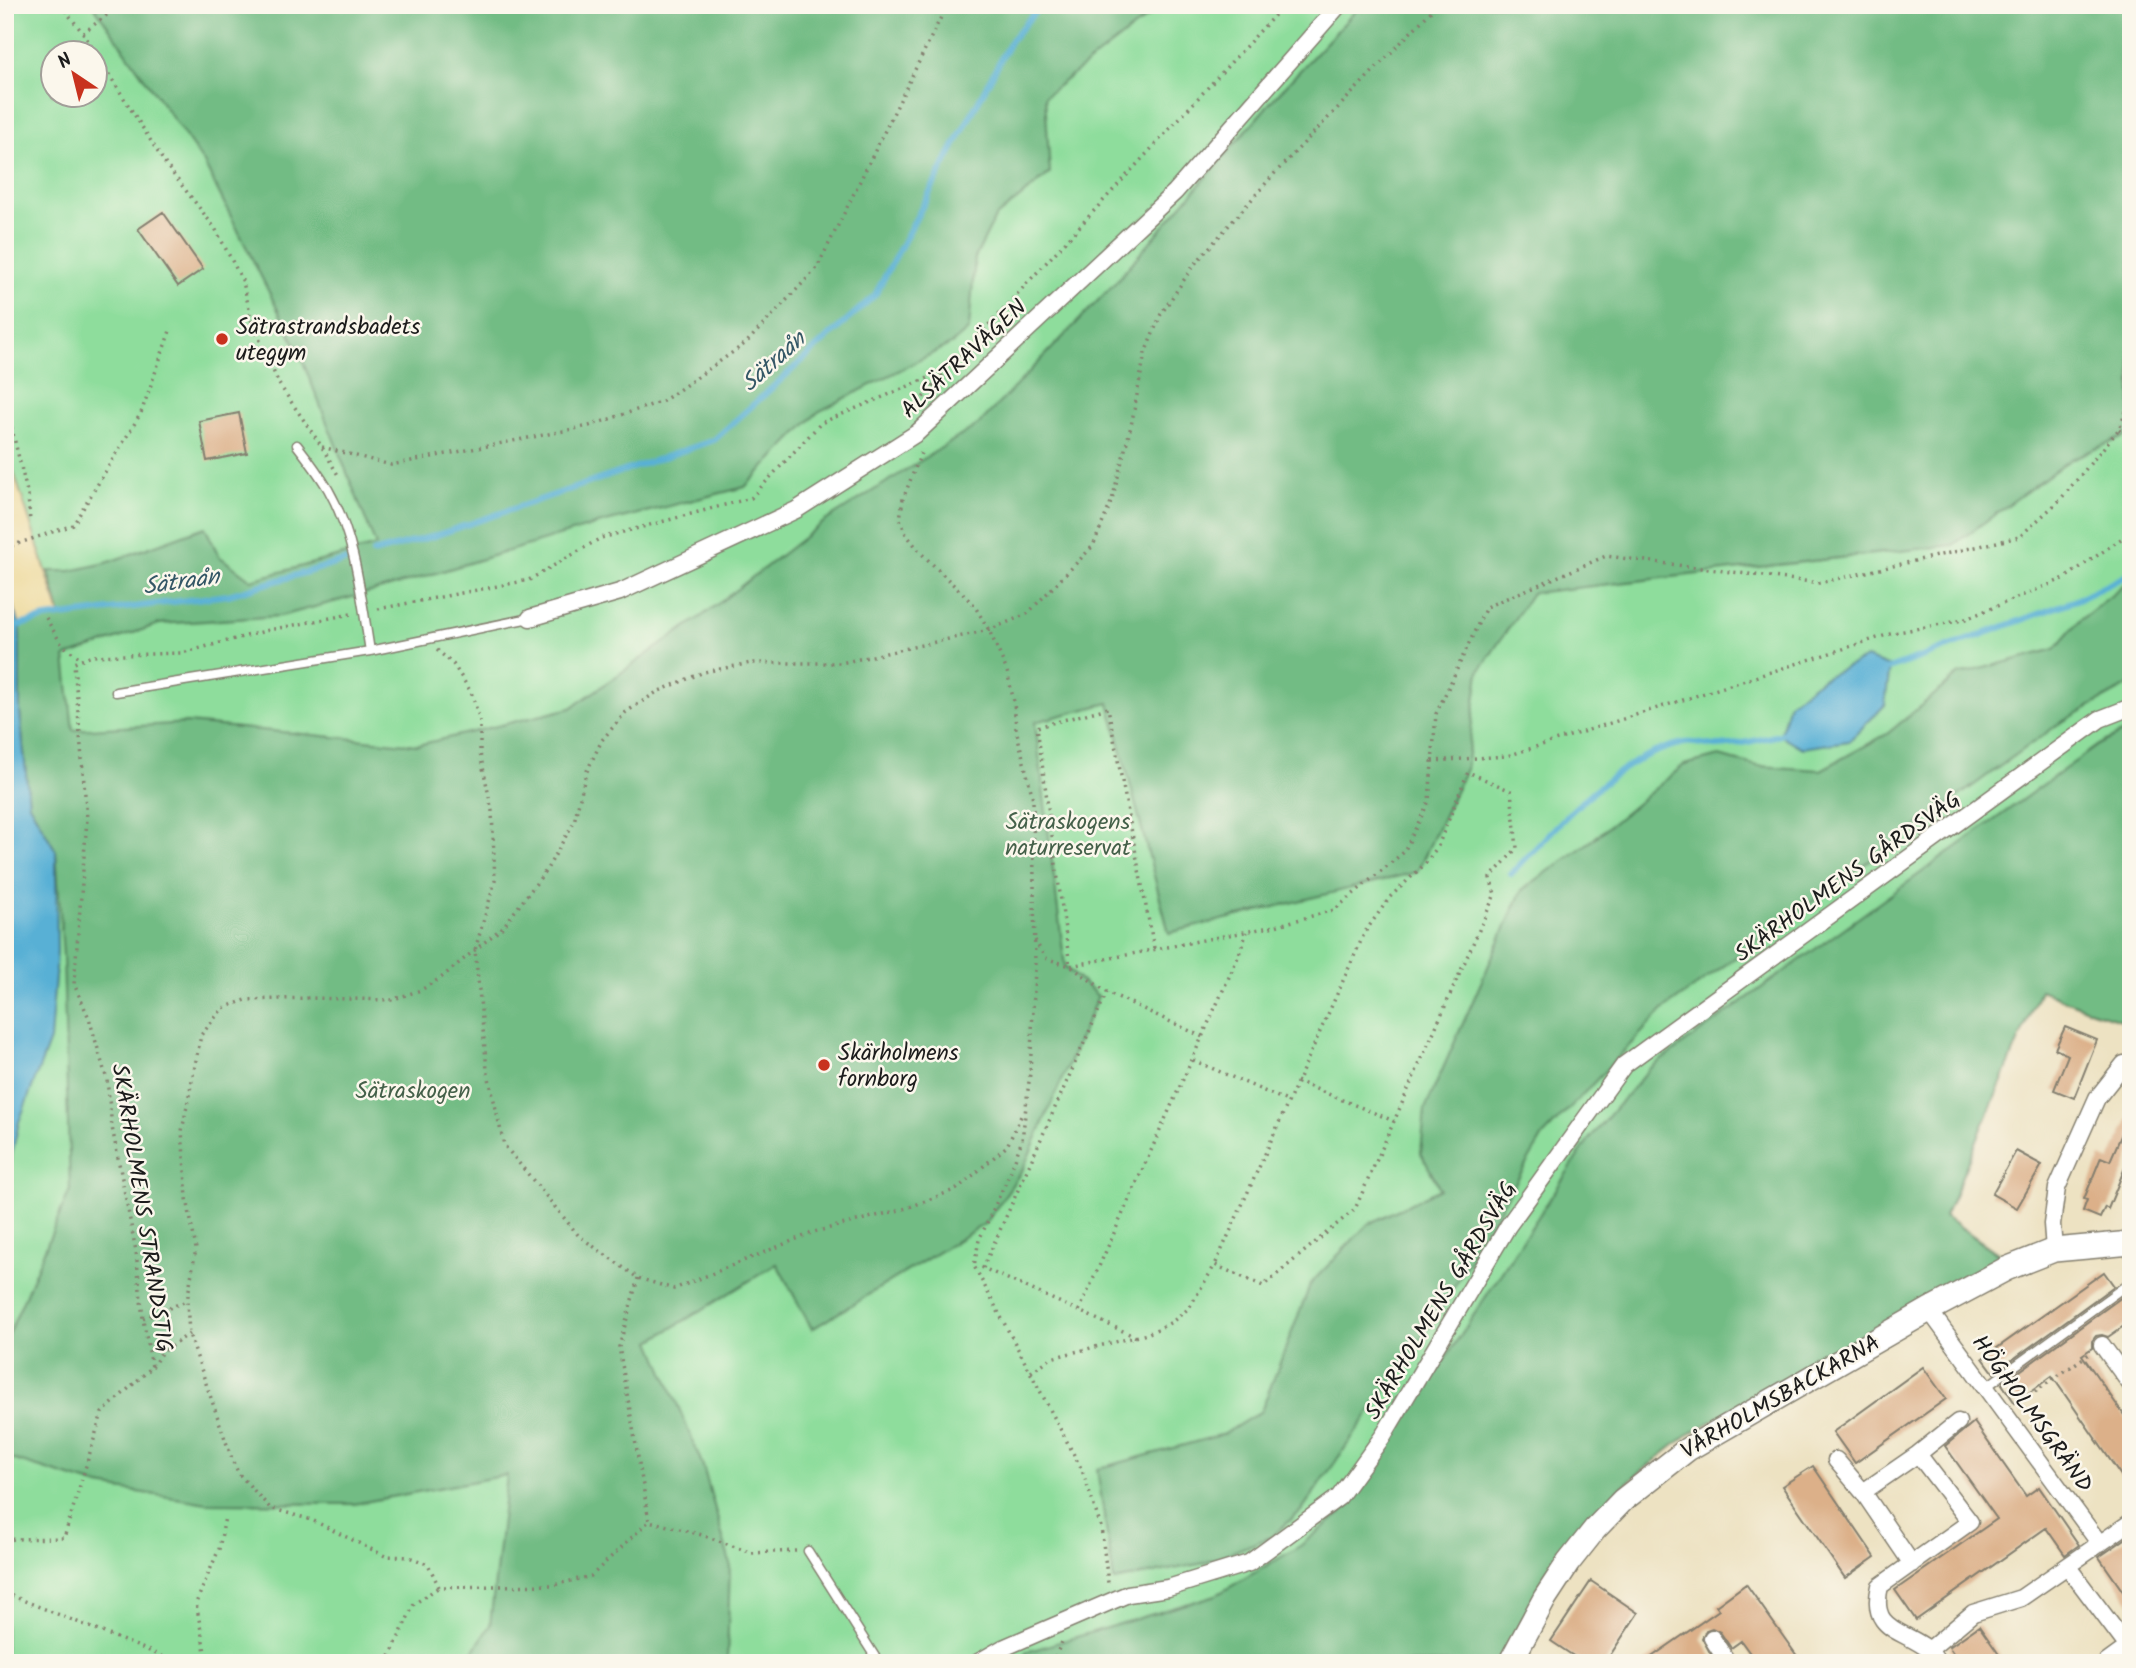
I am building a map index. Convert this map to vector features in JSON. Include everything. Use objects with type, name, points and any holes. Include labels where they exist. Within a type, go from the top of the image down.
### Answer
[{"type":"street","name":"ALSÄTRAVÄGEN","points":[[530,618],[620,592],[796,510],[917,433],[1175,192],[1339,5]]},
{"type":"street","name":"SKÄRHOLMENS GÅRDSVÄG","points":[[977,1663],[1003,1648],[1128,1594],[1168,1588],[1249,1563],[1339,1497],[1383,1436],[1508,1226],[1624,1065],[2100,719],[2131,707]]},
{"type":"street","points":[[2054,1250],[2052,1224],[2057,1188],[2097,1098],[2124,1064]]},
{"type":"street","name":"VÅRHOLMSBACKARNA","points":[[1510,1663],[1545,1598],[1569,1563],[1623,1500],[1654,1474],[1723,1427],[2007,1269],[2054,1250],[2131,1243]]},
{"type":"street","name":"HÖGHOLMSGRÄND","points":[[1929,1310],[2100,1544]]},
{"type":"street","points":[[2102,1345],[2131,1385]]},
{"type":"street","points":[[1863,1492],[1958,1422]]},
{"type":"street","points":[[1918,1454],[1970,1522],[1880,1587],[1877,1602],[1882,1619],[1934,1656],[1973,1613],[2021,1598],[2131,1522]]},
{"type":"street","points":[[1836,1460],[1863,1492],[1912,1564]]},
{"type":"street","points":[[2068,1567],[2128,1647],[2106,1663]]},
{"type":"street","points":[[1712,1638],[1728,1663]]},
{"type":"lane","points":[[297,445],[329,490],[338,510],[368,611],[370,651]]},
{"type":"lane","points":[[116,692],[370,651],[530,618]]},
{"type":"lane","points":[[1986,1387],[2128,1284]]},
{"type":"lane","points":[[808,1551],[879,1663]]},
{"type":"path","points":[[61,5],[83,33],[166,165],[215,228],[243,282],[252,322],[279,384],[339,476]]},
{"type":"path","points":[[83,33],[120,5]]},
{"type":"path","points":[[322,447],[391,465],[589,426],[663,401],[746,343],[817,268],[947,5]]},
{"type":"path","points":[[1108,1602],[1101,1527],[1094,1500],[1072,1449],[974,1266],[979,1240],[1022,1140],[1030,1073],[1034,988],[1032,799],[1016,729],[1014,702],[1007,671],[989,630],[974,605],[920,552],[906,534],[900,519],[922,446],[908,415],[1284,5]]},
{"type":"path","points":[[439,1587],[428,1564],[409,1557],[385,1556],[312,1520],[270,1508],[239,1474],[233,1462],[189,1334],[187,1301],[196,1249],[187,1198],[182,1131],[201,1035],[223,1008],[246,1000],[391,1000],[401,997],[421,990],[475,950],[503,927],[547,869],[574,822],[586,773],[602,740],[626,712],[657,692],[704,672],[751,663],[841,663],[989,630],[1027,614],[1093,546],[1112,500],[1132,426],[1145,353],[1161,314],[1194,265],[1274,174],[1437,5]]},
{"type":"path","points":[[2127,5],[2131,41]]},
{"type":"path","points":[[5,548],[73,526],[141,413],[171,328]]},
{"type":"path","points":[[46,618],[62,645],[82,659],[92,656],[182,653],[269,630],[529,580],[601,538],[751,498],[821,423],[947,370]]},
{"type":"path","points":[[1070,966],[1247,932],[1334,910],[1404,852],[1429,801],[1436,714],[1486,607],[1606,556],[1819,583],[2019,537],[2060,500],[2119,429],[2131,399]]},
{"type":"path","points":[[5,400],[28,496],[30,522]]},
{"type":"path","points":[[2119,429],[2131,438]]},
{"type":"path","points":[[1432,761],[1507,755],[1893,633],[1963,620],[2065,578],[2131,532]]},
{"type":"path","points":[[5,565],[12,563]]},
{"type":"path","points":[[429,639],[453,664],[471,692],[480,720],[480,753],[492,811],[495,881],[475,950],[487,1069],[504,1145],[579,1236],[638,1278],[674,1289],[814,1232],[907,1208],[957,1189],[1007,1146],[1025,1107]]},
{"type":"path","name":"SKÄRHOLMENS STRANDSTIG","points":[[5,1541],[64,1538],[102,1413],[152,1367],[143,1319],[136,1251],[111,1127],[107,1080],[89,1017],[74,984],[88,819],[74,663],[82,659]]},
{"type":"path","points":[[1070,966],[1037,727],[1108,708],[1154,948]]},
{"type":"path","points":[[1031,1372],[1051,1358],[1136,1337],[1172,1322],[1189,1308],[1215,1265],[1365,932],[1391,897],[1425,864],[1438,846],[1468,772],[1511,791],[1517,848],[1490,878],[1495,894],[1354,1209],[1263,1286],[1215,1265]]},
{"type":"path","points":[[1033,931],[1037,946],[1045,958],[1070,966],[1107,992],[1203,1037]]},
{"type":"path","points":[[1079,1311],[1193,1060],[1247,932]]},
{"type":"path","points":[[1107,992],[983,1268],[1136,1337]]},
{"type":"path","points":[[1193,1060],[1287,1101]]},
{"type":"path","points":[[1296,1081],[1394,1121]]},
{"type":"path","points":[[638,1278],[619,1347],[649,1521]]},
{"type":"path","points":[[143,1319],[187,1301]]},
{"type":"path","points":[[152,1367],[160,1353],[189,1334]]},
{"type":"path","points":[[2005,1414],[2102,1345]]},
{"type":"path","points":[[207,1663],[197,1603],[219,1549],[225,1517]]},
{"type":"path","points":[[649,1521],[702,1535],[752,1553],[808,1551]]},
{"type":"path","points":[[387,1663],[414,1604],[439,1587],[554,1585],[591,1576],[649,1521]]},
{"type":"path","points":[[5,1593],[179,1663]]},
{"type":"green space","name":"Sätraskogens naturreservat","points":[[5,5],[2131,5],[2131,944],[2040,989],[1945,1216],[2002,1256],[1686,1435],[1657,1457],[1610,1498],[1572,1540],[1496,1663],[5,1663]]},
{"type":"green space","name":"Sätraskogen","points":[[93,5],[1163,5],[1045,96],[1050,173],[995,218],[975,258],[969,329],[953,343],[818,412],[745,487],[598,524],[390,587],[281,616],[159,624],[65,657],[73,730],[188,723],[418,745],[571,708],[706,613],[825,521],[979,424],[1113,285],[1275,97],[1361,5],[2131,5],[2131,434],[2071,459],[1953,545],[1532,593],[1479,672],[1466,769],[1417,872],[1169,933],[1109,703],[1035,722],[1065,967],[1098,996],[1023,1169],[986,1223],[812,1329],[777,1264],[651,1341],[703,1466],[730,1563],[727,1663],[466,1663],[490,1625],[507,1475],[354,1504],[207,1503],[99,1486],[5,1457],[5,1343],[70,1190],[63,957],[56,851],[29,804],[20,712],[20,625],[60,614],[49,571],[70,571],[106,563],[205,527],[219,556],[251,580],[376,546],[299,352],[204,163]]},
{"type":"green space","points":[[2131,580],[2131,684],[2060,723],[1663,1010],[1543,1136],[1435,1319],[1301,1511],[1271,1537],[1204,1563],[1114,1581],[1097,1469],[1224,1434],[1261,1411],[1311,1283],[1368,1224],[1440,1189],[1421,1153],[1425,1109],[1522,890],[1591,841],[1684,765],[1719,756],[1758,766],[1821,770],[1887,734],[1958,675],[2055,649],[2080,620]]},
{"type":"green space","points":[[2131,728],[2131,1023],[2040,990],[1945,1216],[2001,1257],[1686,1436],[1618,1490],[1572,1539],[1497,1663],[1021,1663],[1026,1652],[1216,1595],[1300,1546],[1348,1507],[1589,1139],[1649,1069],[2098,745]]},
{"type":"sand","points":[[5,445],[60,614],[20,625],[5,585]]},
{"type":"water","points":[[5,585],[20,625],[20,712],[29,804],[56,851],[57,952],[50,1040],[19,1122],[5,1186]]},
{"type":"water","points":[[1866,658],[1890,667],[1885,705],[1849,741],[1802,748],[1780,735],[1789,703],[1823,678]]},
{"type":"building","points":[[163,212],[203,269],[178,286],[138,229]]},
{"type":"building","points":[[239,413],[247,453],[207,461],[199,421]]},
{"type":"building","points":[[2065,1027],[2097,1040],[2074,1098],[2054,1090],[2068,1055],[2055,1049]]},
{"type":"building","points":[[2131,1113],[2131,1153],[2108,1209],[2105,1207],[2100,1218],[2083,1211],[2087,1200],[2084,1199],[2101,1157],[2110,1161]]},
{"type":"building","points":[[2016,1151],[2042,1165],[2017,1208],[1992,1194]]},
{"type":"building","points":[[2104,1272],[2114,1286],[1994,1373],[1983,1358]]},
{"type":"building","points":[[2122,1297],[2131,1310],[2131,1321],[2108,1337],[2096,1336],[2092,1341],[2092,1348],[2082,1355],[2131,1425],[2131,1490],[2052,1376],[2015,1403],[2002,1384]]},
{"type":"building","points":[[1923,1367],[1946,1399],[1855,1463],[1833,1432]]},
{"type":"building","points":[[1974,1422],[2026,1496],[2039,1487],[2079,1545],[2065,1555],[2046,1528],[1916,1620],[1895,1590],[1997,1519],[1945,1446]]},
{"type":"building","points":[[1813,1466],[1875,1557],[1845,1578],[1782,1486]]},
{"type":"building","points":[[2131,1535],[2131,1603],[2099,1557]]},
{"type":"building","points":[[1591,1581],[1638,1613],[1605,1663],[1584,1663],[1551,1641]]},
{"type":"building","points":[[1746,1584],[1802,1663],[1757,1663],[1741,1641],[1731,1648],[1720,1632],[1712,1628],[1706,1630],[1702,1638],[1714,1660],[1710,1663],[1643,1663],[1719,1610],[1716,1606]]},
{"type":"building","points":[[1979,1626],[2005,1663],[1960,1663],[1949,1647]]},
{"type":"waterway","name":"Sätraån","points":[[373,553],[437,535],[714,440],[875,295],[1011,40],[1041,5]]},
{"type":"waterway","name":"Sätraån","points":[[20,625],[46,618],[228,595],[345,561]]},
{"type":"waterway","points":[[1883,671],[2076,600],[2131,571]]},
{"type":"waterway","points":[[1511,874],[1589,795],[1633,763],[1684,743],[1732,745],[1785,732]]},
{"type":"place","name":"Sätrastrandsbadets utegym","points":[[222,339]]},
{"type":"place","name":"Skärholmens fornborg","points":[[824,1065]]}]
